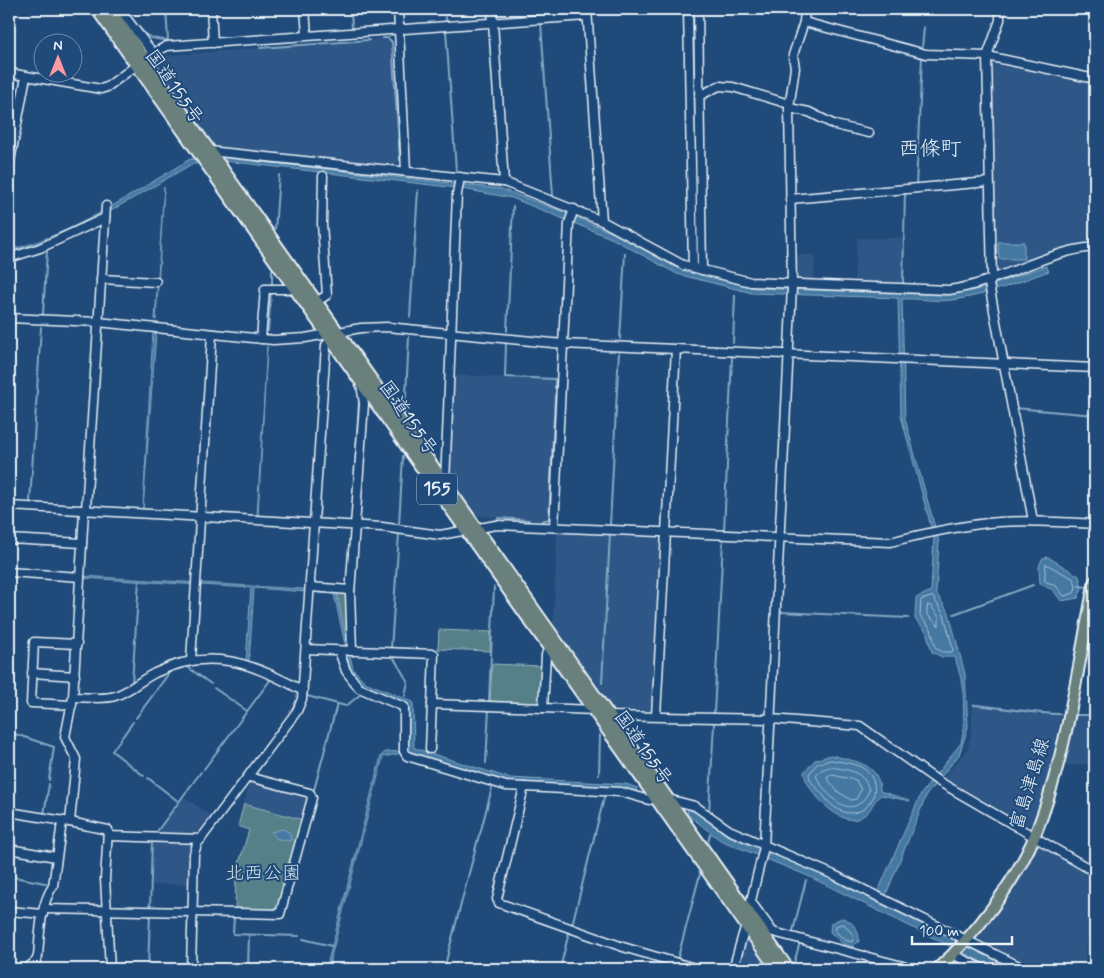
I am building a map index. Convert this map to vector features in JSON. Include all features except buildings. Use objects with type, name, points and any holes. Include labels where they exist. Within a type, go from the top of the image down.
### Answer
[{"type":"highway","name":"国道155号","points":[[97,9],[144,59],[316,302],[331,335],[361,381],[609,716],[662,798]]},
{"type":"highway","name":"国道155号","points":[[110,9],[297,289],[445,483],[472,530],[548,647],[788,969]]},
{"type":"highway","name":"国道155号","points":[[748,913],[777,969]]},
{"type":"main road","name":"富島津島線","points":[[937,969],[954,955],[1003,892],[1034,837],[1055,775],[1095,581]]},
{"type":"street","points":[[122,9],[122,13],[144,59]]},
{"type":"street","points":[[211,9],[213,43]]},
{"type":"street","points":[[305,9],[306,35]]},
{"type":"street","points":[[398,9],[406,171]]},
{"type":"street","points":[[492,9],[504,182]]},
{"type":"street","points":[[688,9],[698,269]]},
{"type":"street","points":[[698,9],[698,269]]},
{"type":"street","points":[[733,969],[764,847],[792,285],[789,106],[795,68],[793,55],[804,22],[805,9]]},
{"type":"street","points":[[1000,9],[1000,20],[987,56],[990,294],[1033,521]]},
{"type":"street","points":[[9,73],[101,89],[107,87],[144,59],[167,46],[492,22],[587,12],[602,221]]},
{"type":"street","points":[[804,22],[926,54],[987,56],[1095,79]]},
{"type":"street","points":[[9,167],[26,76]]},
{"type":"street","points":[[699,96],[719,86],[726,87],[809,112],[835,125],[869,133]]},
{"type":"street","points":[[209,151],[504,182],[572,212],[602,221],[683,265],[751,282],[949,290],[990,282],[1064,253],[1095,247]]},
{"type":"street","points":[[316,302],[327,294],[322,224],[323,176]]},
{"type":"street","points":[[445,483],[449,332],[460,178]]},
{"type":"street","points":[[790,199],[990,182]]},
{"type":"street","points":[[9,258],[40,248],[105,212],[82,543],[75,676],[73,701],[65,737],[76,759],[66,822],[56,858],[53,886],[48,893],[44,911],[38,956],[36,961],[26,969]]},
{"type":"street","points":[[554,527],[569,223],[572,212]]},
{"type":"street","points":[[101,279],[156,282]]},
{"type":"street","points":[[261,340],[265,289],[297,289]]},
{"type":"street","points":[[10,318],[98,322],[261,340],[305,338],[388,328],[449,332],[564,344],[1095,368]]},
{"type":"street","points":[[191,660],[212,335]]},
{"type":"street","points":[[191,969],[194,854],[201,839],[297,711],[302,690],[326,345],[331,335]]},
{"type":"street","points":[[656,716],[676,349]]},
{"type":"street","points":[[361,381],[364,404],[346,671],[359,688],[404,707],[407,756],[506,786],[621,792],[649,800],[662,798],[695,806],[729,830],[764,847],[814,866],[1025,969]]},
{"type":"street","points":[[9,506],[355,525],[440,535],[496,525],[890,542],[934,531],[999,522],[1033,521],[1095,524]]},
{"type":"street","points":[[9,539],[82,543]]},
{"type":"street","points":[[9,572],[80,577]]},
{"type":"street","points":[[310,590],[350,590]]},
{"type":"street","points":[[77,644],[34,642],[31,703],[116,696],[156,672],[191,660],[240,662],[274,675],[302,690]]},
{"type":"street","points":[[543,708],[548,647]]},
{"type":"street","points":[[306,649],[434,654],[430,749]]},
{"type":"street","points":[[32,673],[75,676]]},
{"type":"street","points":[[432,704],[595,710]]},
{"type":"street","points":[[609,716],[771,719],[860,726],[935,779],[1088,868],[1095,866]]},
{"type":"street","points":[[9,911],[279,915],[283,912],[312,798],[310,793],[249,777]]},
{"type":"street","points":[[524,787],[497,899],[499,903],[623,947],[698,969]]},
{"type":"street","points":[[9,812],[108,830],[106,911],[110,969]]},
{"type":"street","points":[[108,836],[201,839]]},
{"type":"street","points":[[9,849],[56,858]]},
{"type":"street","points":[[748,913],[773,932],[914,969]]},
{"type":"street","points":[[954,955],[983,969]]},
{"type":"shaded area","points":[[388,38],[392,42],[400,160],[397,166],[214,147],[157,66],[159,56]]},
{"type":"shaded area","points":[[998,62],[1095,82],[1095,233],[1088,241],[998,273],[995,271],[991,69]]},
{"type":"shaded area","points":[[857,238],[904,238],[903,283],[854,281]]},
{"type":"shaded area","points":[[794,255],[815,255],[814,281],[796,280],[794,278]]},
{"type":"shaded area","points":[[451,375],[555,379],[549,519],[547,521],[476,516],[446,474]]},
{"type":"shaded area","points":[[561,531],[661,536],[663,538],[654,708],[651,711],[612,709],[553,626],[557,534]]},
{"type":"shaded area","points":[[1095,618],[1095,665],[1085,664]]},
{"type":"shaded area","points":[[972,705],[1012,708],[1042,714],[1061,714],[1048,778],[1033,822],[1028,825],[944,778],[968,748],[972,729]]},
{"type":"shaded area","points":[[1075,715],[1095,715],[1095,862],[1091,863],[1089,764],[1064,766]]},
{"type":"shaded area","points":[[253,782],[307,795],[309,800],[303,820],[244,804],[249,783]]},
{"type":"shaded area","points":[[183,796],[214,818],[198,837],[152,836]]},
{"type":"shaded area","points":[[153,839],[197,840],[190,884],[152,885]]},
{"type":"shaded area","points":[[1038,844],[1087,872],[1095,872],[1084,969],[1032,969],[977,943],[976,938],[1006,898]]},
{"type":"shaded area","points":[[744,934],[769,969],[735,969]]},
{"type":"green space","points":[[336,591],[348,591],[348,648]]},
{"type":"green space","points":[[439,630],[491,632],[490,651],[438,649]]},
{"type":"green space","points":[[492,664],[542,666],[541,703],[539,705],[490,702]]},
{"type":"green space","name":"北西公園","points":[[244,804],[303,820],[281,910],[235,912],[236,873],[249,830],[238,826]]},
{"type":"water","points":[[691,9],[696,9],[701,275],[755,288],[945,295],[983,288],[1046,266],[1049,271],[1002,288],[965,298],[946,300],[902,299],[905,419],[939,542],[936,593],[949,613],[965,674],[968,727],[959,755],[927,794],[883,902],[1019,969],[996,969],[808,876],[720,840],[687,814],[688,809],[705,817],[726,835],[818,872],[875,898],[921,794],[961,743],[964,727],[963,686],[955,657],[942,657],[932,652],[926,631],[915,619],[916,598],[931,591],[934,538],[901,416],[898,298],[752,293],[677,274],[613,239],[512,198],[457,188],[225,161],[226,158],[501,189],[613,233],[677,268],[694,273]]},
{"type":"water","points":[[190,159],[194,159],[197,164],[192,164],[103,215],[57,237],[9,254],[9,250],[57,234],[103,211]]},
{"type":"water","points":[[164,187],[156,320],[155,320]]},
{"type":"water","points":[[998,242],[1024,242],[1024,259],[999,259]]},
{"type":"water","points":[[153,332],[156,333],[143,508]]},
{"type":"water","points":[[267,346],[258,516],[257,516]]},
{"type":"water","points":[[1048,557],[1079,576],[1082,588],[1078,598],[1061,601],[1053,590],[1040,584],[1039,567],[1042,559]]},
{"type":"water","points":[[82,576],[336,591],[353,669],[365,682],[413,702],[414,748],[509,778],[626,784],[637,788],[636,794],[508,785],[407,754],[408,706],[364,687],[351,672],[334,594],[254,588],[249,662],[246,661],[251,588],[82,578]]},
{"type":"water","points":[[402,751],[402,753],[383,757],[328,969],[326,969],[381,756],[385,752]]},
{"type":"water","points":[[831,755],[856,761],[870,768],[879,781],[880,791],[910,801],[881,795],[862,817],[849,819],[841,817],[816,796],[804,772],[815,760]]},
{"type":"water","points":[[283,829],[290,833],[291,841],[277,839],[271,832]]},
{"type":"water","points":[[842,918],[846,919],[857,930],[859,941],[853,947],[843,944],[830,932],[831,923]]},
{"type":"waterway","points":[[129,14],[149,37],[168,40],[166,9]]},
{"type":"waterway","points":[[351,9],[352,29]]},
{"type":"waterway","points":[[445,9],[446,20]]},
{"type":"waterway","points":[[540,9],[540,16]]},
{"type":"waterway","points":[[541,23],[553,196]]},
{"type":"waterway","points":[[922,49],[924,27]]},
{"type":"waterway","points":[[446,31],[456,170]]},
{"type":"waterway","points":[[383,38],[388,38],[392,42],[400,160]]},
{"type":"waterway","points":[[260,48],[369,40]]},
{"type":"waterway","points":[[916,187],[922,57]]},
{"type":"waterway","points":[[275,230],[279,175]]},
{"type":"waterway","points":[[410,317],[418,190]]},
{"type":"waterway","points":[[903,283],[905,193]]},
{"type":"waterway","points":[[507,331],[513,206]]},
{"type":"waterway","points":[[43,314],[47,251]]},
{"type":"waterway","points":[[620,339],[625,253]]},
{"type":"waterway","points":[[272,270],[272,287]]},
{"type":"waterway","points":[[268,331],[271,292]]},
{"type":"waterway","points":[[733,343],[735,295]]},
{"type":"waterway","points":[[30,502],[41,327]]},
{"type":"waterway","points":[[405,414],[409,337]]},
{"type":"waterway","points":[[506,344],[505,377],[555,379],[555,388]]},
{"type":"waterway","points":[[610,525],[619,351]]},
{"type":"waterway","points":[[724,530],[732,357]]},
{"type":"waterway","points":[[542,521],[549,519],[555,395]]},
{"type":"waterway","points":[[352,520],[359,401]]},
{"type":"waterway","points":[[1014,408],[1095,415]]},
{"type":"waterway","points":[[399,524],[403,456]]},
{"type":"waterway","points":[[498,518],[529,520]]},
{"type":"waterway","points":[[391,649],[399,534]]},
{"type":"waterway","points":[[602,683],[610,534]]},
{"type":"waterway","points":[[714,714],[723,540]]},
{"type":"waterway","points":[[132,683],[139,581]]},
{"type":"waterway","points":[[954,614],[1033,585]]},
{"type":"waterway","points":[[1079,586],[1087,587]]},
{"type":"waterway","points":[[489,701],[494,587]]},
{"type":"waterway","points":[[779,612],[908,618]]},
{"type":"waterway","points":[[392,655],[408,682],[405,696]]},
{"type":"waterway","points":[[186,666],[211,684]]},
{"type":"waterway","points":[[136,718],[172,669]]},
{"type":"waterway","points":[[204,769],[271,679]]},
{"type":"waterway","points":[[214,688],[247,711]]},
{"type":"waterway","points":[[307,696],[346,706],[361,694]]},
{"type":"waterway","points":[[314,790],[337,704]]},
{"type":"waterway","points":[[974,705],[1061,714]]},
{"type":"waterway","points":[[486,763],[489,709]]},
{"type":"waterway","points":[[1075,715],[1095,715]]},
{"type":"waterway","points":[[133,722],[112,751],[144,776]]},
{"type":"waterway","points":[[709,813],[714,724]]},
{"type":"waterway","points":[[9,732],[54,747],[49,780]]},
{"type":"waterway","points":[[599,775],[600,735]]},
{"type":"waterway","points":[[155,834],[201,772]]},
{"type":"waterway","points":[[148,778],[179,802]]},
{"type":"waterway","points":[[44,814],[49,784]]},
{"type":"waterway","points":[[480,834],[493,784]]},
{"type":"waterway","points":[[572,925],[605,794]]},
{"type":"waterway","points":[[708,843],[710,834]]},
{"type":"waterway","points":[[444,969],[479,835]]},
{"type":"waterway","points":[[150,910],[152,840]]},
{"type":"waterway","points":[[677,961],[700,874]]},
{"type":"waterway","points":[[9,876],[50,884]]},
{"type":"waterway","points":[[792,935],[806,880]]},
{"type":"waterway","points":[[148,968],[150,914]]},
{"type":"waterway","points":[[234,917],[233,934],[299,936]]},
{"type":"waterway","points":[[560,969],[569,932]]},
{"type":"waterway","points":[[248,969],[249,935]]},
{"type":"waterway","points":[[303,939],[332,946]]},
{"type":"waterway","points":[[794,963],[800,942]]},
{"type":"waterway","points":[[34,969],[34,966],[108,967]]},
{"type":"waterway","points":[[113,967],[187,969]]},
{"type":"district","name":"西條町","points":[[930,149]]}]
